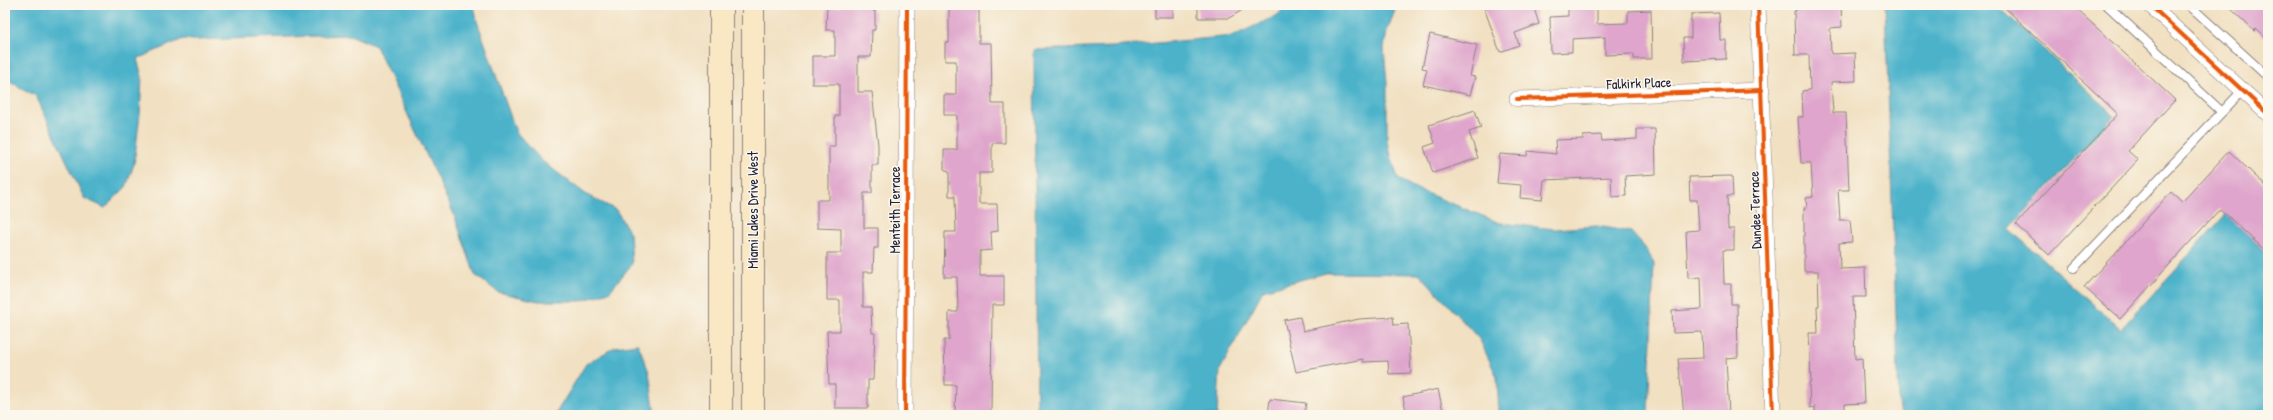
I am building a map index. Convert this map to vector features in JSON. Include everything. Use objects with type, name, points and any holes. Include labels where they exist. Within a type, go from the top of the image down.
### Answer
[{"type":"main road","points":[[721,5],[721,415]]},
{"type":"main road","name":"Miami Lakes Drive West","points":[[753,5],[753,415]]},
{"type":"street","name":"Menteith Terrace","points":[[905,415],[907,5]]},
{"type":"street","name":"Dundee Terrace","points":[[1758,5],[1773,415]]},
{"type":"street","points":[[2150,5],[2268,114]]},
{"type":"street","name":"Falkirk Place","points":[[1517,98],[1762,90]]},
{"type":"lane","points":[[2107,5],[2222,112]]},
{"type":"lane","points":[[2188,5],[2268,77]]},
{"type":"lane","points":[[2074,268],[2242,90]]},
{"type":"water","points":[[5,5],[474,5],[477,21],[516,132],[542,161],[587,195],[616,210],[630,233],[632,264],[609,292],[581,301],[538,301],[498,292],[475,275],[453,212],[376,46],[350,35],[193,40],[183,39],[137,59],[142,76],[140,114],[134,164],[126,187],[105,208],[84,198],[36,96],[5,79]]},
{"type":"water","points":[[1290,5],[1397,5],[1387,31],[1384,48],[1387,82],[1387,142],[1398,179],[1421,191],[1500,223],[1555,229],[1597,226],[1631,232],[1646,249],[1654,263],[1648,415],[1499,415],[1497,377],[1480,340],[1420,274],[1326,273],[1263,290],[1220,370],[1217,415],[1037,415],[1034,50],[1113,47],[1233,36],[1276,16]]},
{"type":"water","points":[[1885,5],[1997,5],[2114,116],[2009,229],[2121,329],[2226,214],[2268,254],[2268,415],[1901,415],[1899,402]]},
{"type":"water","points":[[638,344],[649,372],[655,415],[555,415],[586,364],[615,347]]},
{"type":"building","points":[[840,5],[873,5],[873,11],[875,11],[875,30],[872,30],[871,57],[858,57],[858,92],[872,92],[878,145],[878,165],[872,165],[872,193],[864,193],[864,228],[878,228],[878,248],[874,248],[873,272],[863,272],[863,307],[871,307],[872,333],[875,333],[873,380],[868,380],[868,408],[835,408],[835,384],[829,384],[827,331],[840,331],[840,300],[827,300],[827,253],[841,253],[841,229],[817,228],[817,200],[829,200],[829,146],[835,146],[835,116],[839,116],[839,84],[812,84],[812,56],[835,56],[835,30],[826,30],[827,7],[840,7]]},
{"type":"building","points":[[949,5],[979,5],[979,43],[991,43],[992,104],[1005,104],[1005,143],[992,143],[992,173],[979,173],[979,204],[997,204],[998,231],[991,232],[992,250],[980,251],[980,276],[1004,276],[1004,305],[992,305],[991,414],[955,413],[956,385],[945,385],[944,340],[949,340],[949,312],[958,312],[957,277],[944,277],[945,232],[956,232],[955,196],[949,196],[949,172],[944,169],[944,150],[957,150],[957,115],[944,115],[944,95],[956,95],[956,61],[945,61],[945,43],[949,43]]},
{"type":"building","points":[[1155,5],[1173,5],[1173,17],[1155,17]]},
{"type":"building","points":[[1198,5],[1251,5],[1229,18],[1198,18]]},
{"type":"building","points":[[1483,5],[1533,5],[1539,24],[1515,33],[1519,45],[1500,52]]},
{"type":"building","points":[[1568,5],[1597,5],[1597,24],[1628,23],[1628,11],[1651,10],[1652,59],[1634,59],[1634,54],[1605,55],[1605,37],[1572,39],[1572,52],[1551,53],[1550,17],[1568,16]]},
{"type":"building","points":[[1796,5],[1841,5],[1842,27],[1830,28],[1831,54],[1855,53],[1856,81],[1831,82],[1833,113],[1846,113],[1849,190],[1838,190],[1840,220],[1850,220],[1852,242],[1839,243],[1840,269],[1865,268],[1866,297],[1853,297],[1855,359],[1862,358],[1864,403],[1845,404],[1845,415],[1815,415],[1815,407],[1810,408],[1809,382],[1811,382],[1809,333],[1818,333],[1818,271],[1804,271],[1804,208],[1807,208],[1806,198],[1813,197],[1811,163],[1801,163],[1798,117],[1803,117],[1802,91],[1810,90],[1809,55],[1795,55],[1794,11],[1796,11]]},
{"type":"building","points":[[2002,5],[2072,5],[2175,100],[2128,151],[2138,160],[2049,255],[2016,224],[2118,114]]},
{"type":"building","points":[[2227,5],[2268,5],[2268,40],[2256,29],[2254,31]]},
{"type":"building","points":[[1719,13],[1720,40],[1726,40],[1726,59],[1684,61],[1683,38],[1691,38],[1691,14]]},
{"type":"building","points":[[1430,34],[1477,45],[1470,76],[1475,77],[1470,95],[1423,85],[1427,69],[1422,68]]},
{"type":"building","points":[[1475,110],[1481,128],[1469,132],[1478,158],[1433,173],[1424,147],[1435,143],[1429,125]]},
{"type":"building","points":[[1637,129],[1655,129],[1656,174],[1625,176],[1626,196],[1612,197],[1611,177],[1544,180],[1542,200],[1520,198],[1521,185],[1497,183],[1500,154],[1527,156],[1528,151],[1556,154],[1555,140],[1583,139],[1583,136],[1601,135],[1602,141],[1637,139]]},
{"type":"building","points":[[2229,151],[2268,188],[2268,253],[2220,209],[2120,319],[2084,287],[2171,192],[2182,202]]},
{"type":"building","points":[[1732,176],[1733,196],[1727,196],[1728,229],[1734,229],[1734,250],[1723,250],[1724,284],[1731,284],[1731,304],[1737,304],[1738,357],[1726,358],[1729,415],[1684,415],[1678,359],[1703,358],[1702,332],[1673,333],[1672,311],[1702,309],[1701,277],[1688,278],[1686,231],[1699,230],[1697,200],[1690,200],[1689,177]]},
{"type":"building","points":[[1300,317],[1303,331],[1359,319],[1393,317],[1394,325],[1408,324],[1411,373],[1389,374],[1388,361],[1363,362],[1363,359],[1296,372],[1284,320]]},
{"type":"building","points":[[1438,389],[1444,415],[1407,415],[1403,397]]},
{"type":"building","points":[[1270,399],[1306,403],[1304,415],[1268,415]]},
{"type":"cycle path","points":[[905,415],[907,5]]},
{"type":"cycle path","points":[[1758,5],[1773,415]]},
{"type":"cycle path","points":[[2150,5],[2268,114]]},
{"type":"cycle path","points":[[1517,99],[1762,90]]}]
